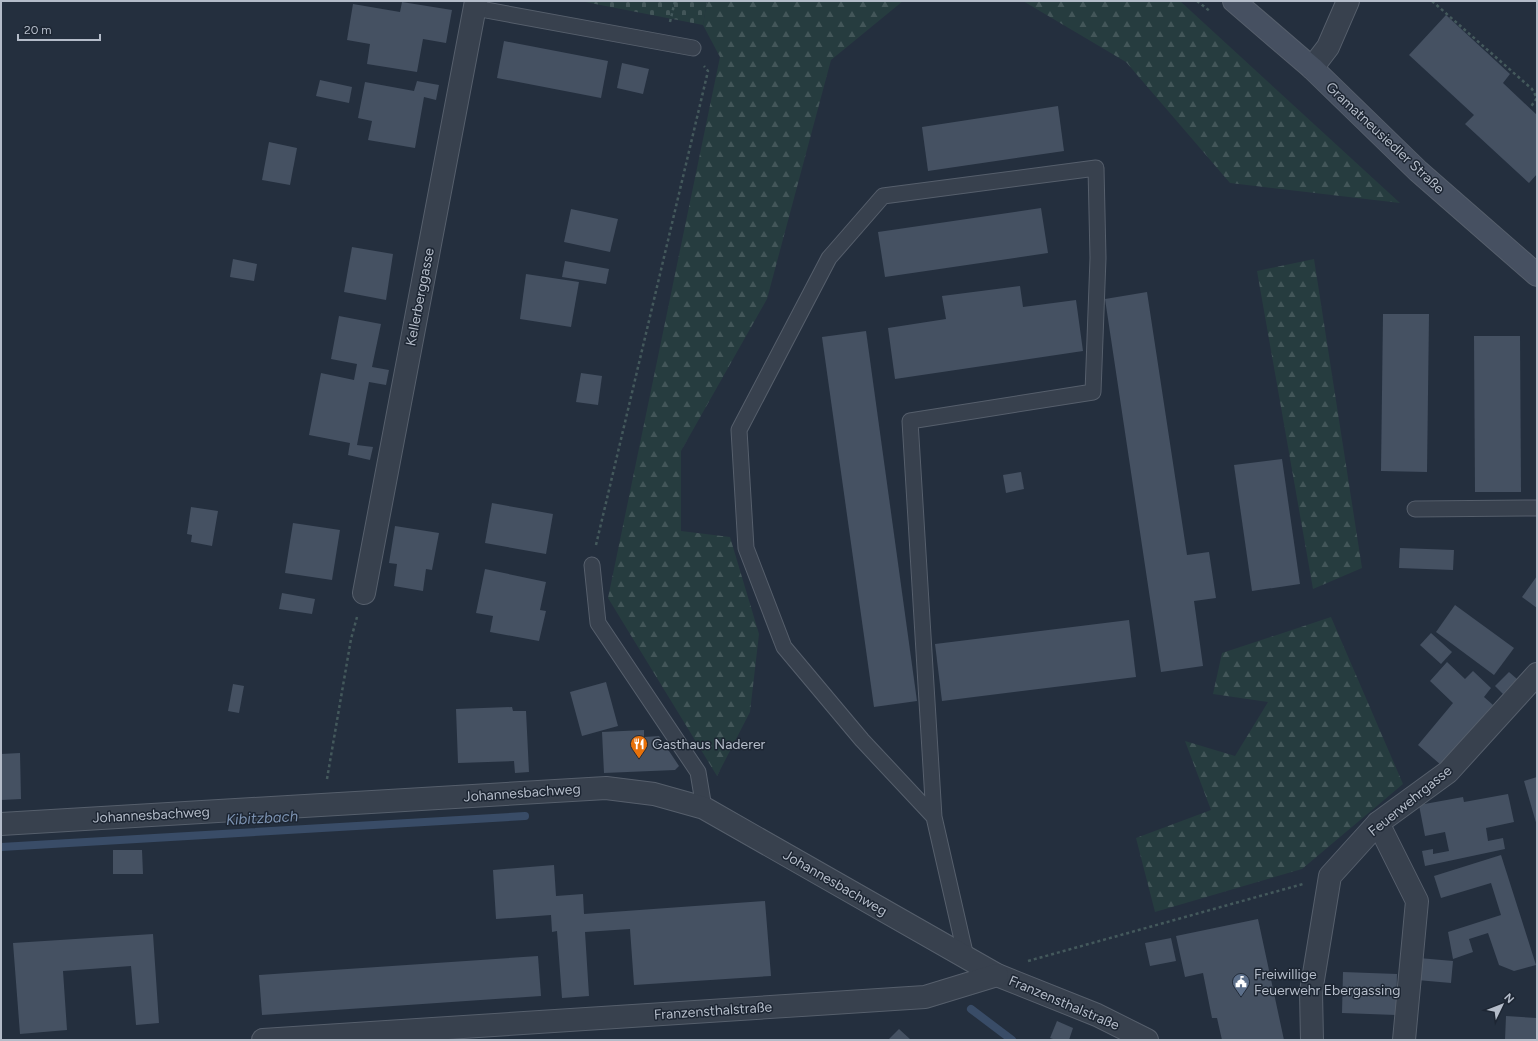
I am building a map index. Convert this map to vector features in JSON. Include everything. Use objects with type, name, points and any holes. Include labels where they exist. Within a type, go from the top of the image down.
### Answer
[{"type":"main road","name":"Gramatneusiedler Straße","points":[[1234,1],[1312,68],[1418,171],[1537,275]]},
{"type":"street","points":[[1312,68],[1328,47],[1348,1]]},
{"type":"street","name":"Kellerberggasse","points":[[364,593],[475,4]]},
{"type":"street","name":"Feuerwehrgasse","points":[[1330,876],[1378,823],[1448,772],[1537,674]]},
{"type":"street","name":"Johannesbachweg","points":[[1,824],[606,788],[654,794],[704,808],[997,975]]},
{"type":"street","points":[[1378,823],[1417,901],[1404,1040]]},
{"type":"street","points":[[1312,1040],[1310,992],[1330,876]]},
{"type":"street","name":"Franzensthalstraße","points":[[263,1040],[925,997],[997,975],[1097,1015],[1147,1040]]},
{"type":"lane","points":[[475,4],[693,48]]},
{"type":"lane","points":[[934,817],[862,740],[784,647],[746,548],[739,430],[829,258],[883,196],[1096,168],[1098,258],[1093,392],[910,421],[934,817],[958,916],[966,957]]},
{"type":"lane","points":[[1415,509],[1537,508]]},
{"type":"lane","points":[[592,565],[598,623],[698,772],[704,808]]},
{"type":"path","points":[[1432,1],[1532,89],[1537,98],[1530,108]]},
{"type":"path","points":[[592,565],[708,71],[693,48]]},
{"type":"path","points":[[322,805],[351,639],[364,593]]},
{"type":"path","points":[[997,975],[1032,959],[1330,876]]},
{"type":"green space","points":[[580,1],[707,1],[703,25]]},
{"type":"green space","points":[[707,1],[903,1],[831,60],[767,299],[681,451],[681,531],[730,537],[759,634],[750,712],[717,776],[608,598],[720,57],[703,25]]},
{"type":"green space","points":[[1023,1],[1180,1],[1400,203],[1230,183],[1126,62]]},
{"type":"green space","points":[[1314,259],[1362,568],[1313,589],[1257,271]]},
{"type":"green space","points":[[1331,617],[1403,784],[1302,869],[1155,912],[1136,838],[1211,810],[1185,741],[1235,756],[1268,702],[1213,694],[1222,653]]},
{"type":"building","points":[[402,2],[452,10],[446,43],[423,39],[417,72],[367,64],[370,44],[347,40],[353,4],[400,12]]},
{"type":"building","points":[[1446,15],[1510,74],[1503,83],[1537,115],[1537,174],[1529,183],[1465,124],[1474,115],[1409,55]]},
{"type":"building","points":[[504,41],[608,61],[601,98],[497,78]]},
{"type":"building","points":[[622,63],[649,69],[643,94],[617,88]]},
{"type":"building","points":[[320,80],[352,87],[349,103],[316,96]]},
{"type":"building","points":[[417,81],[439,85],[436,100],[424,97],[415,148],[368,140],[372,121],[358,118],[365,82],[414,91]]},
{"type":"building","points":[[1058,106],[1064,151],[928,171],[922,127]]},
{"type":"building","points":[[269,142],[297,148],[290,185],[262,180]]},
{"type":"building","points":[[1041,208],[1048,253],[885,277],[878,232]]},
{"type":"building","points":[[571,209],[618,219],[610,252],[564,242]]},
{"type":"building","points":[[352,247],[393,254],[386,300],[344,292]]},
{"type":"building","points":[[233,259],[257,264],[254,281],[230,277]]},
{"type":"building","points":[[565,261],[609,269],[606,284],[562,277]]},
{"type":"building","points":[[526,274],[579,282],[571,327],[520,319]]},
{"type":"building","points":[[1020,286],[1023,307],[1076,300],[1083,351],[895,379],[888,328],[946,319],[942,296]]},
{"type":"building","points":[[1147,292],[1187,555],[1209,552],[1216,598],[1194,601],[1203,666],[1161,672],[1105,299]]},
{"type":"building","points":[[1383,314],[1429,314],[1427,472],[1381,471]]},
{"type":"building","points":[[339,316],[381,324],[372,367],[389,370],[386,385],[369,382],[357,445],[373,447],[370,460],[348,455],[350,443],[309,435],[321,373],[354,380],[357,364],[331,359]]},
{"type":"building","points":[[866,331],[917,701],[874,707],[822,337]]},
{"type":"building","points":[[1474,336],[1520,336],[1521,492],[1475,492]]},
{"type":"building","points":[[581,373],[602,376],[598,405],[576,402]]},
{"type":"building","points":[[1282,459],[1300,584],[1252,591],[1234,465]]},
{"type":"building","points":[[1021,472],[1024,489],[1006,493],[1003,475]]},
{"type":"building","points":[[492,503],[553,514],[546,554],[485,543]]},
{"type":"building","points":[[191,507],[218,511],[212,546],[191,542],[192,535],[187,534]]},
{"type":"building","points":[[293,523],[340,530],[332,580],[285,573]]},
{"type":"building","points":[[395,526],[439,533],[432,570],[426,569],[423,591],[394,586],[397,564],[389,563]]},
{"type":"building","points":[[1400,548],[1454,550],[1453,570],[1399,568]]},
{"type":"building","points":[[485,569],[546,582],[540,610],[546,611],[539,641],[490,632],[493,616],[476,613]]},
{"type":"building","points":[[1537,576],[1537,608],[1522,597]]},
{"type":"building","points":[[282,593],[315,599],[312,614],[279,609]]},
{"type":"building","points":[[1455,605],[1514,648],[1494,675],[1436,632]]},
{"type":"building","points":[[1129,620],[1136,677],[942,701],[935,644]]},
{"type":"building","points":[[1431,633],[1452,652],[1441,664],[1420,645]]},
{"type":"building","points":[[1447,662],[1465,679],[1473,671],[1491,688],[1484,697],[1493,705],[1441,765],[1418,745],[1453,703],[1430,681]]},
{"type":"building","points":[[1509,672],[1517,679],[1503,694],[1495,686]]},
{"type":"building","points":[[606,682],[618,726],[582,736],[570,692]]},
{"type":"building","points":[[233,684],[244,686],[239,713],[228,711]]},
{"type":"building","points":[[512,707],[513,711],[526,711],[529,772],[515,773],[514,761],[458,763],[456,709]]},
{"type":"building","points":[[644,730],[644,737],[659,736],[679,766],[675,770],[604,773],[602,732]]},
{"type":"building","points":[[20,753],[21,799],[1,800],[1,754]]},
{"type":"building","points":[[1537,777],[1537,826],[1524,781]]},
{"type":"building","points":[[1508,794],[1514,822],[1486,828],[1488,841],[1503,838],[1505,849],[1425,866],[1422,851],[1433,849],[1433,854],[1449,851],[1445,832],[1425,836],[1419,805],[1463,797],[1464,802]]},
{"type":"building","points":[[113,850],[142,850],[143,874],[113,874]]},
{"type":"building","points":[[1501,855],[1536,965],[1514,971],[1499,965],[1488,933],[1469,939],[1473,952],[1453,959],[1448,932],[1501,915],[1491,883],[1441,898],[1434,876]]},
{"type":"building","points":[[554,865],[556,896],[583,894],[584,914],[765,901],[771,976],[634,985],[630,929],[585,932],[589,996],[562,998],[557,931],[552,932],[551,915],[496,919],[493,870]]},
{"type":"building","name":"Freiwillige Feuerwehr Ebergassing","points":[[1258,919],[1284,1040],[1222,1040],[1217,1018],[1212,1018],[1203,973],[1185,977],[1176,936]]},
{"type":"building","points":[[153,934],[159,1023],[136,1025],[131,966],[63,971],[67,1030],[20,1034],[13,943]]},
{"type":"building","points":[[1171,938],[1176,961],[1150,966],[1145,943]]},
{"type":"building","points":[[538,956],[541,996],[262,1015],[259,975]]},
{"type":"building","points":[[1419,958],[1453,961],[1451,983],[1417,980]]},
{"type":"building","points":[[1343,972],[1397,974],[1396,1015],[1342,1013]]},
{"type":"building","points":[[1506,1016],[1537,1018],[1537,1040],[1505,1040]]},
{"type":"building","points":[[1057,1021],[1073,1028],[1069,1040],[1056,1040],[1050,1038]]},
{"type":"building","points":[[899,1029],[911,1040],[888,1040]]},
{"type":"waterway","name":"Kibitzbach","points":[[1,847],[525,816]]},
{"type":"waterway","name":"Kibitzbach","points":[[971,1009],[1012,1040]]},
{"type":"place","name":"Gasthaus Naderer","points":[[639,759]]},
{"type":"place","name":"Freiwillige Feuerwehr Ebergassing","points":[[1241,997]]}]
